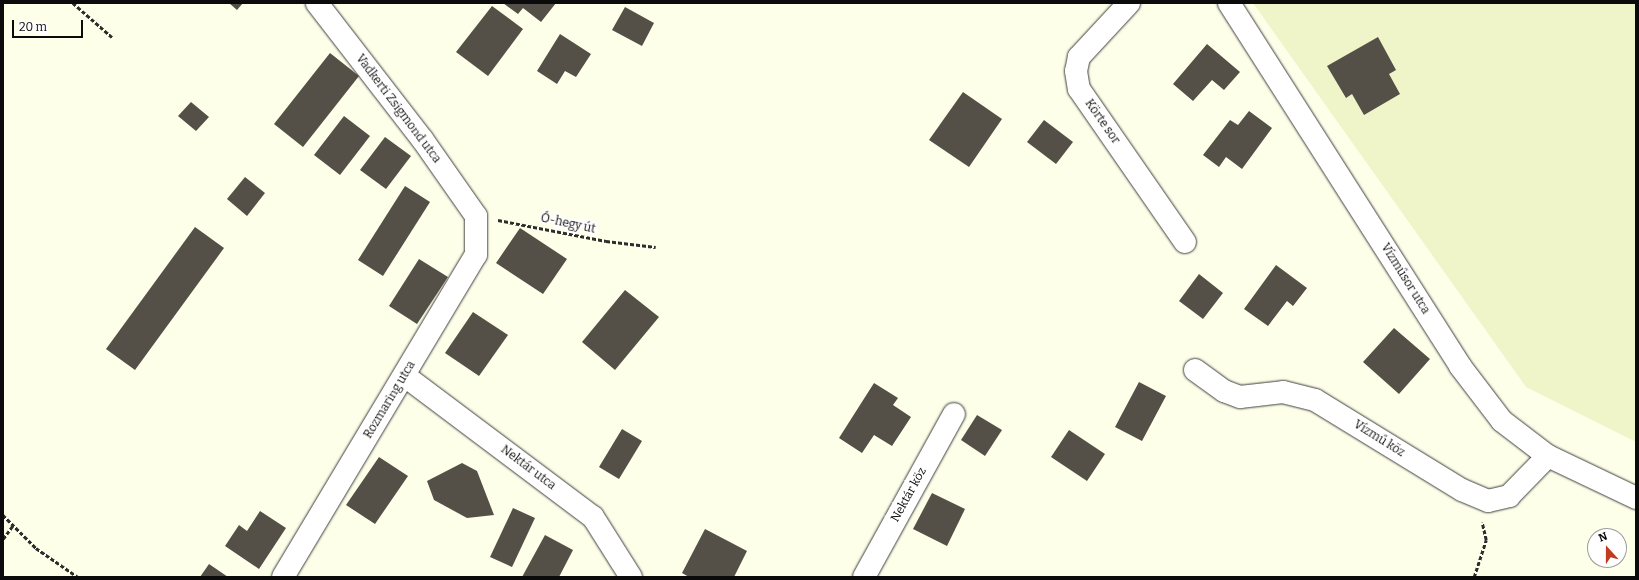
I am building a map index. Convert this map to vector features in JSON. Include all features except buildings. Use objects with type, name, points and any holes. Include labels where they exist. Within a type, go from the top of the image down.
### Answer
[{"type":"street","name":"Vadkerti Zsigmond utca","points":[[317,3],[422,139],[476,216]]},
{"type":"street","name":"Körte sor","points":[[1129,3],[1079,57],[1076,70],[1079,89],[1185,242]]},
{"type":"street","name":"Vízműsor utca","points":[[1229,3],[1460,366],[1502,421],[1548,456],[1636,498]]},
{"type":"street","name":"Rozmaring utca","points":[[283,577],[405,376],[476,255],[476,216]]},
{"type":"street","name":"Vízmű köz","points":[[1195,370],[1224,390],[1240,396],[1283,392],[1315,400],[1462,490],[1488,501]]},
{"type":"street","name":"Nektár utca","points":[[405,376],[593,517],[631,577]]},
{"type":"street","name":"Nektár köz","points":[[864,577],[954,414]]},
{"type":"street","points":[[1488,501],[1509,496],[1548,456]]},
{"type":"path","points":[[73,3],[112,37]]},
{"type":"path","name":"Ó-hegy út","points":[[476,216],[606,241],[656,247]]},
{"type":"path","points":[[1474,577],[1486,540],[1482,522],[1488,501]]},
{"type":"path","points":[[3,515],[36,548],[78,577]]},
{"type":"path","points":[[3,539],[13,525]]},
{"type":"green space","points":[[1253,3],[1636,3],[1636,442],[1526,387]]}]
